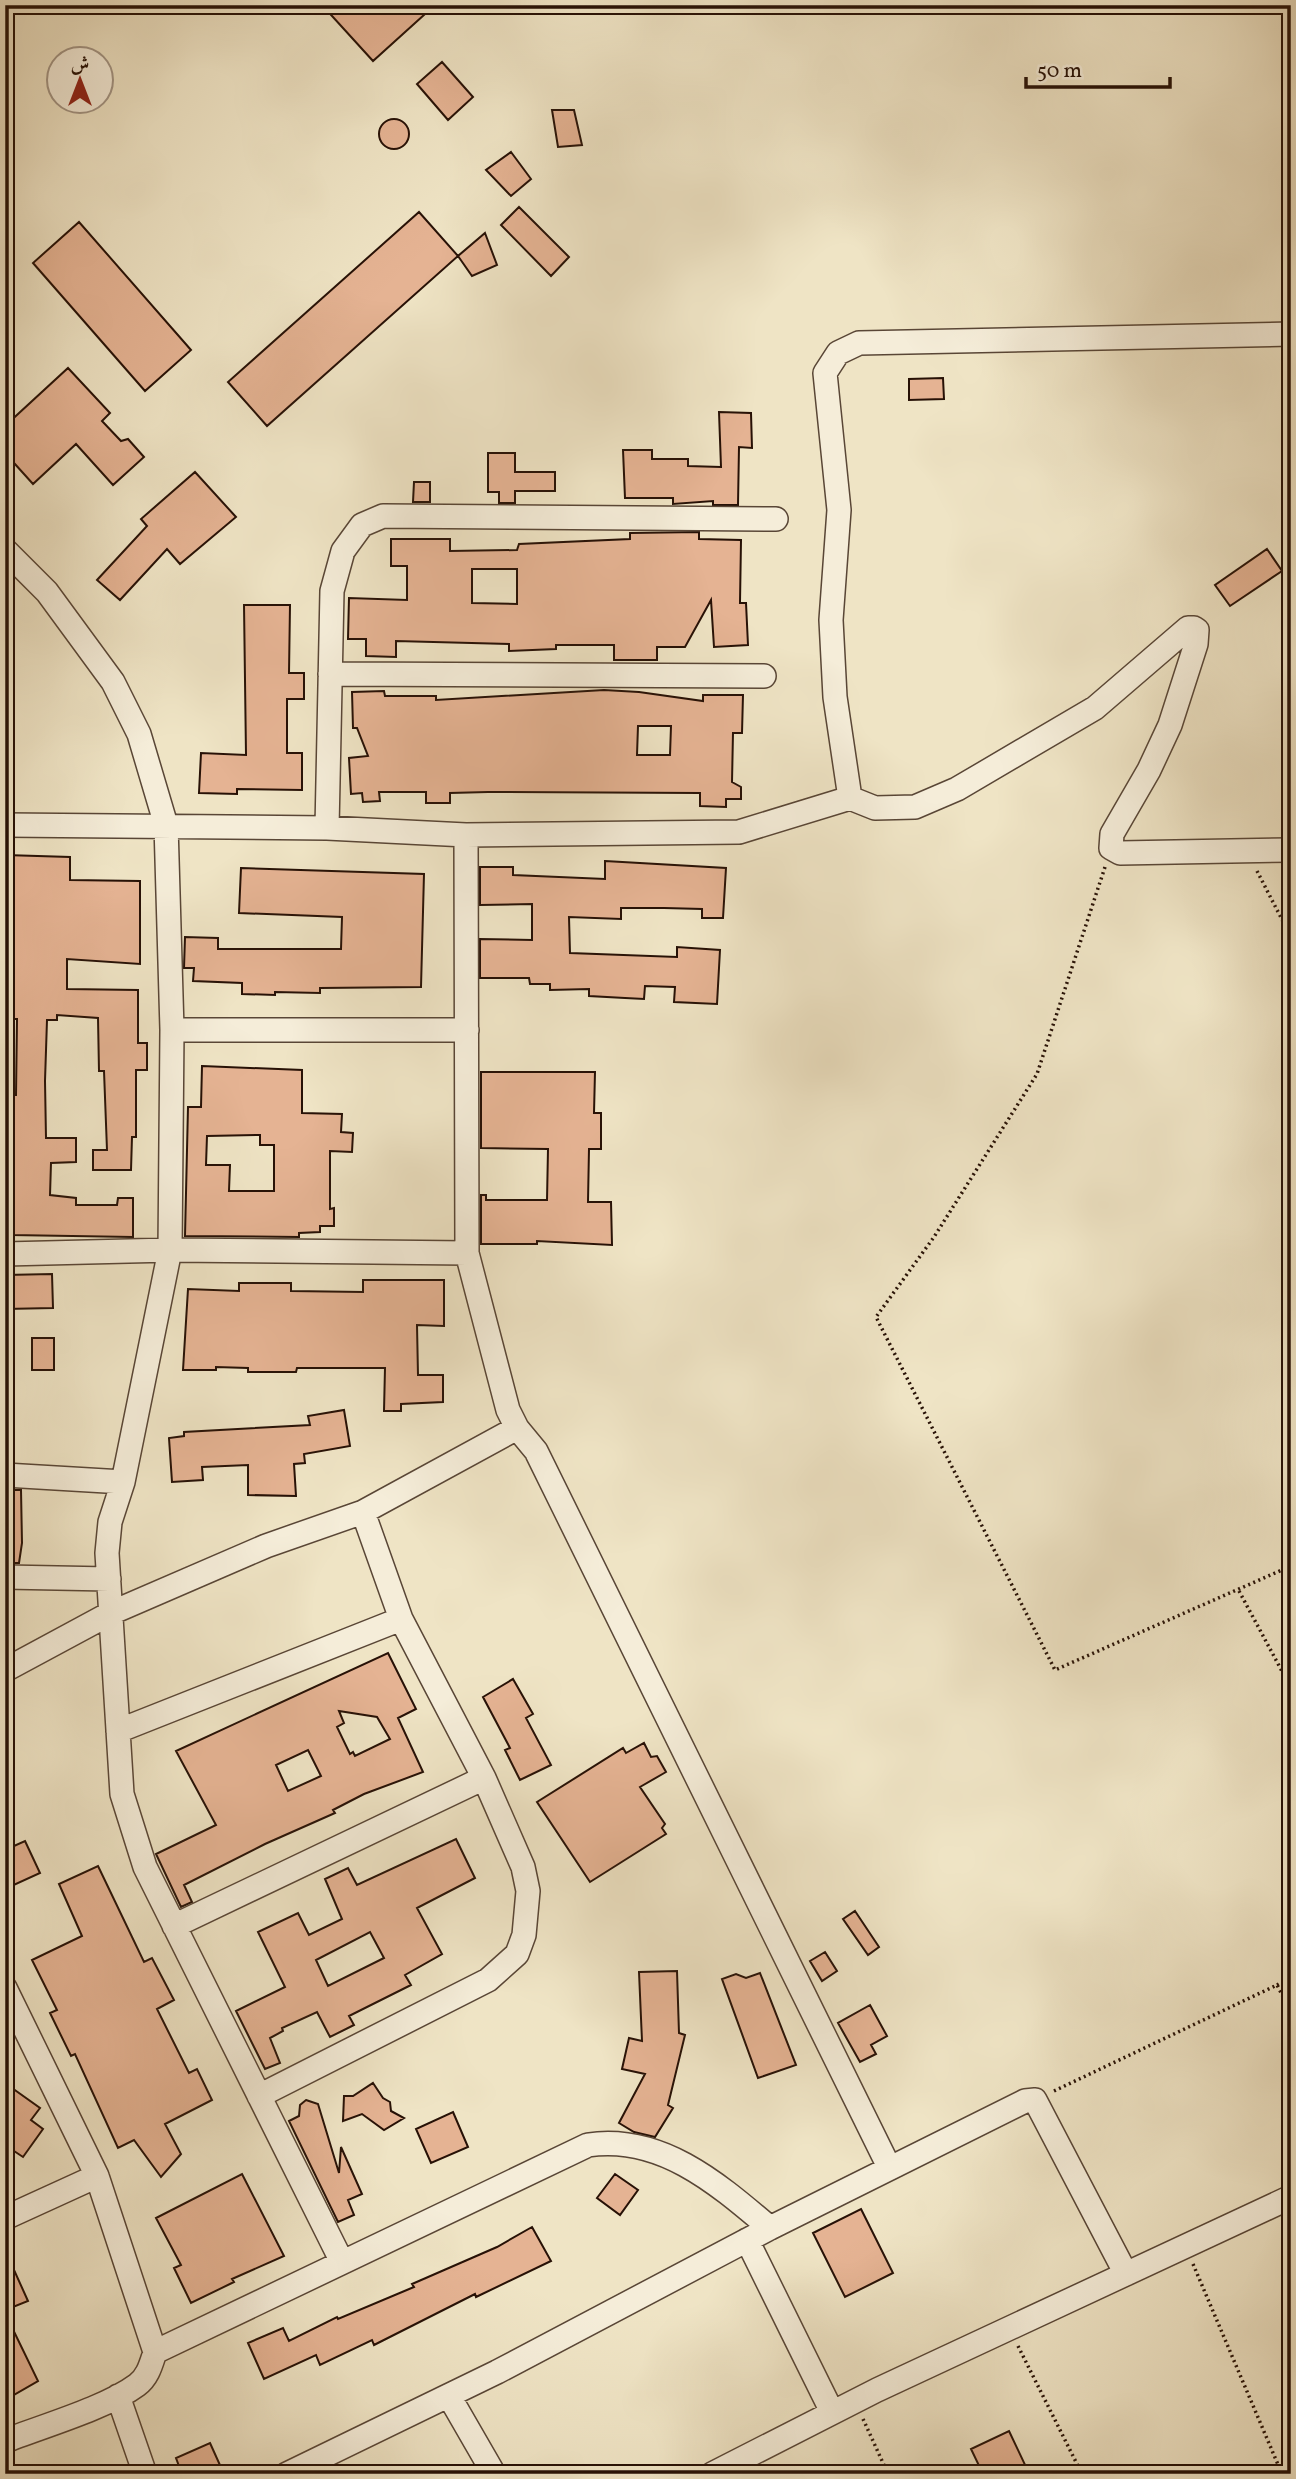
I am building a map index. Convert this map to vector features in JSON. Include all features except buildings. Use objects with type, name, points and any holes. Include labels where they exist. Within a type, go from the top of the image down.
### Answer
[{"type":"street","points":[[850,798],[835,697],[831,620],[839,510],[825,373],[838,353],[859,343],[1291,334]]},
{"type":"street","points":[[327,828],[332,591],[343,551],[362,525],[383,516],[776,519]]},
{"type":"street","points":[[5,550],[47,592],[113,682],[139,734],[166,825],[172,1030],[170,1250],[123,1482],[110,1522],[109,1579],[122,1794],[145,1867],[342,2262]]},
{"type":"street","points":[[5,825],[327,828],[466,835],[739,832],[850,798],[875,808],[915,807],[957,789],[1095,708],[1177,636],[1188,628],[1195,628],[1196,644],[1170,725],[1149,770],[1112,834],[1111,848],[1121,853],[1248,853],[1291,850]]},
{"type":"street","points":[[330,674],[764,676]]},
{"type":"street","points":[[466,835],[467,1253],[508,1410],[517,1428],[536,1451],[889,2166]]},
{"type":"street","points":[[172,1030],[467,1030]]},
{"type":"street","points":[[5,1254],[170,1250],[467,1253]]},
{"type":"street","points":[[5,1670],[111,1613],[266,1546],[363,1512],[517,1428]]},
{"type":"street","points":[[5,1475],[123,1482]]},
{"type":"street","points":[[259,2096],[488,1980],[517,1954],[528,1913],[528,1891],[523,1867],[484,1777],[401,1619],[363,1512]]},
{"type":"street","points":[[5,1577],[109,1579]]},
{"type":"street","points":[[118,1731],[401,1619]]},
{"type":"street","points":[[174,1926],[484,1777]]},
{"type":"street","points":[[5,1988],[97,2176],[155,2352],[146,2376],[118,2396],[5,2441]]},
{"type":"street","points":[[287,2474],[449,2396],[889,2166],[1026,2101],[1035,2100],[1126,2274]]},
{"type":"street","points":[[155,2352],[566,2153],[605,2142],[629,2143],[694,2169],[721,2187],[770,2228]]},
{"type":"street","points":[[5,2218],[97,2176]]},
{"type":"street","points":[[712,2474],[856,2401],[1291,2197]]},
{"type":"street","points":[[747,2240],[832,2413]]},
{"type":"street","points":[[118,2396],[145,2474]]},
{"type":"street","points":[[449,2396],[494,2474]]},
{"type":"path","points":[[1111,848],[1037,1074],[934,1237],[876,1317],[1055,1670],[1291,1566]]},
{"type":"path","points":[[1248,853],[1291,937]]},
{"type":"path","points":[[1239,1591],[1291,1688]]},
{"type":"path","points":[[1035,2100],[1291,1977]]},
{"type":"path","points":[[1277,1984],[1291,2012]]},
{"type":"path","points":[[1186,2246],[1282,2474]]},
{"type":"path","points":[[1009,2328],[1082,2474]]},
{"type":"path","points":[[856,2401],[888,2474]]}]
